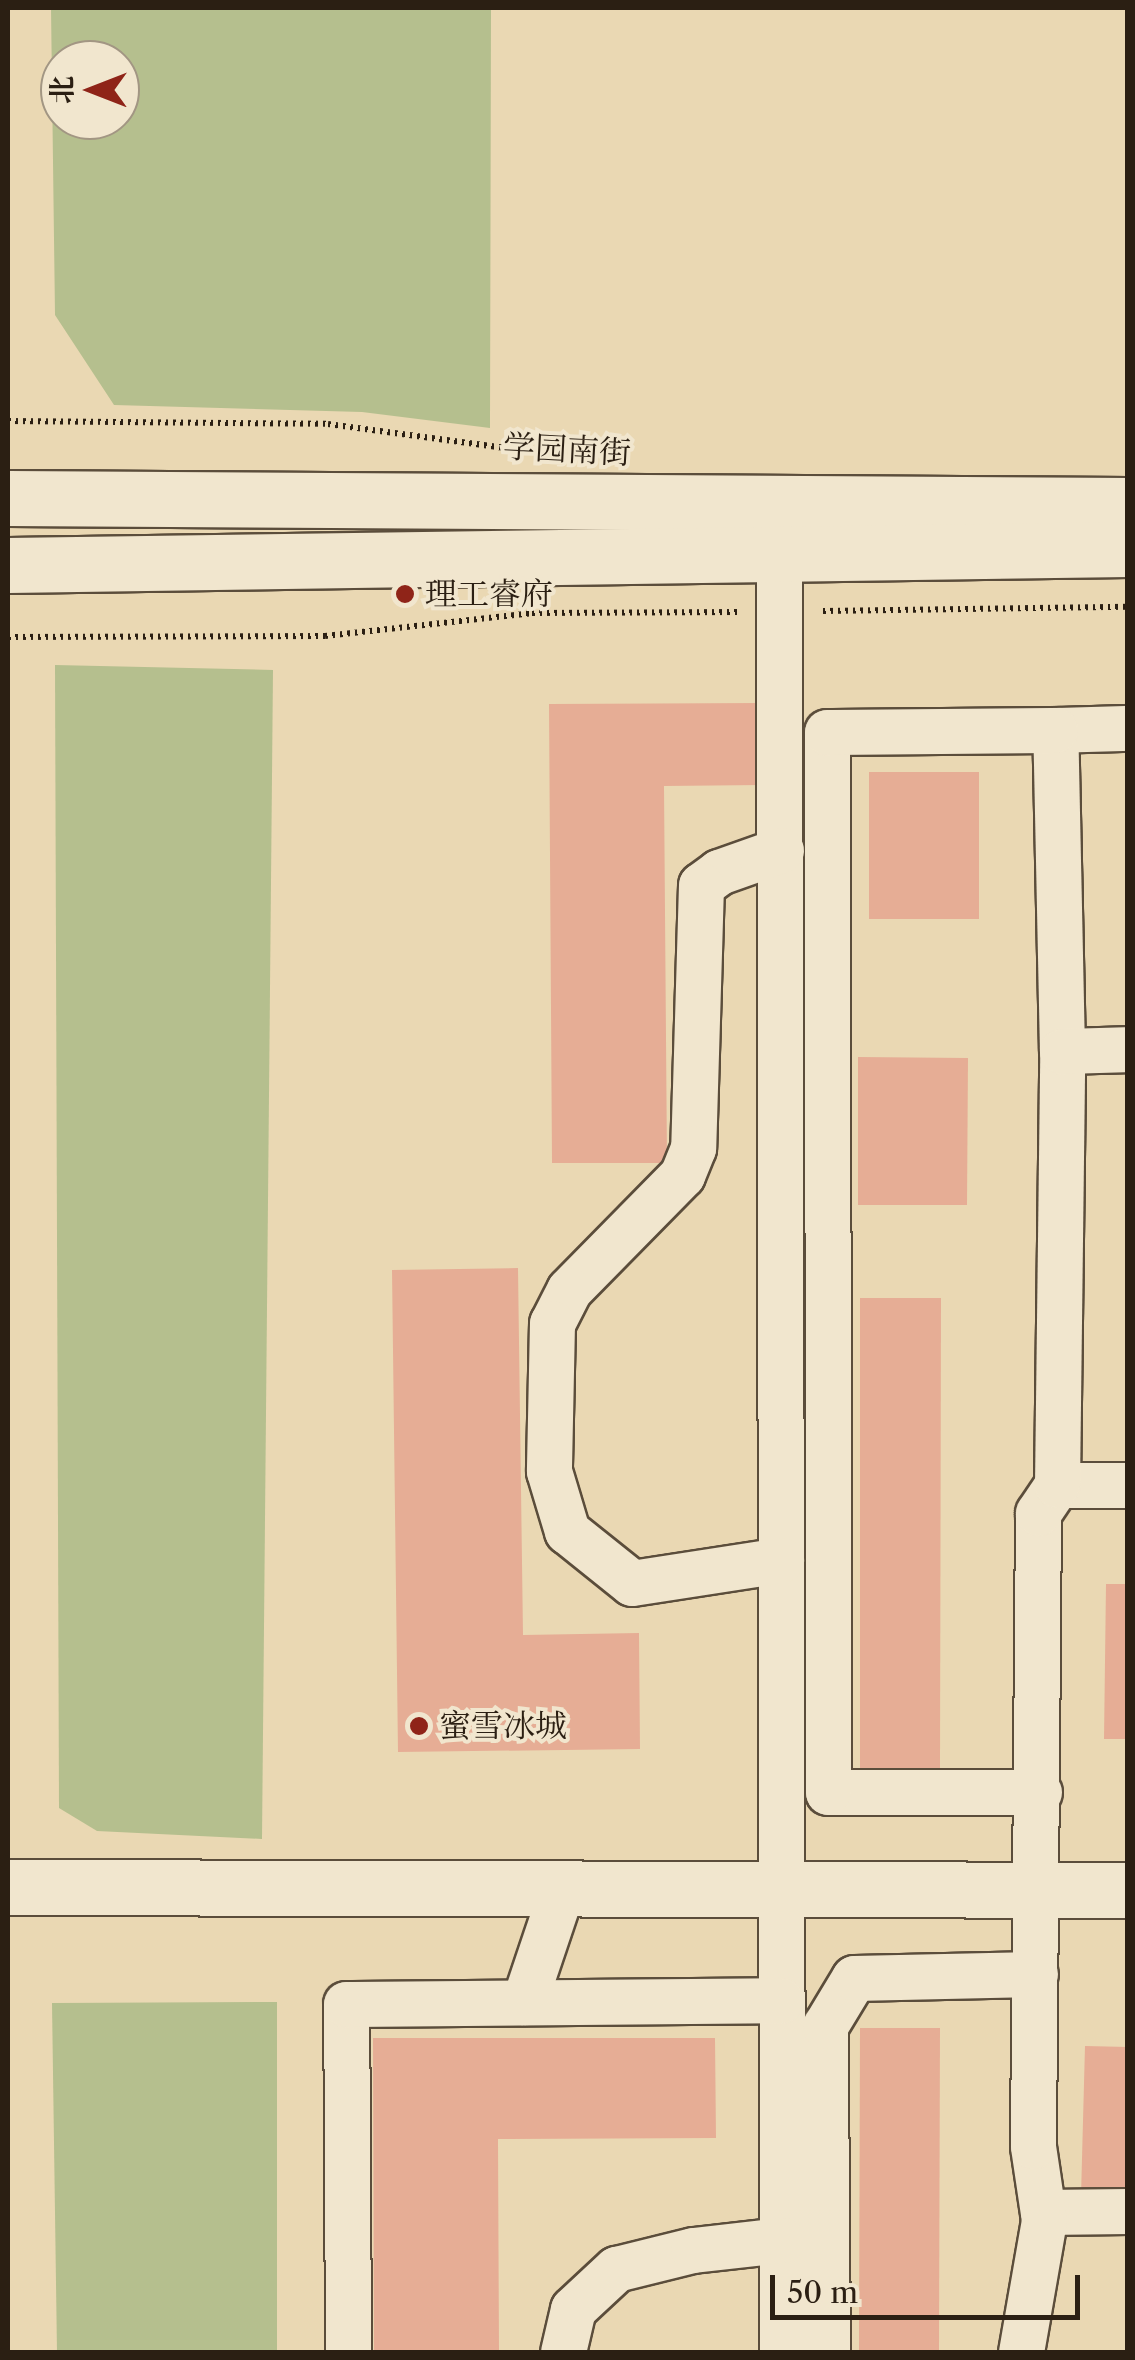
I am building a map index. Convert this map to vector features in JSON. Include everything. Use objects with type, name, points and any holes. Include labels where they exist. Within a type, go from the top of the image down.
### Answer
[{"type":"street","name":"学园南街","points":[[8,498],[1128,505]]},
{"type":"street","points":[[8,564],[1128,549]]},
{"type":"street","points":[[778,552],[782,2352]]},
{"type":"street","points":[[1038,1792],[828,1792],[827,732],[1128,728]]},
{"type":"street","points":[[1021,2352],[1044,2212],[1033,2146],[1038,1513],[1057,1485],[1062,1050],[1055,730]]},
{"type":"street","points":[[781,850],[701,885],[693,1148],[682,1176],[569,1290],[552,1322],[550,1472],[566,1532],[632,1583],[781,1560]]},
{"type":"street","points":[[1062,1050],[1128,1049]]},
{"type":"street","points":[[1057,1485],[1128,1486]]},
{"type":"street","points":[[8,1888],[1128,1890]]},
{"type":"street","points":[[524,2002],[562,1889]]},
{"type":"street","points":[[827,2352],[825,2026],[854,1978],[1035,1974]]},
{"type":"street","points":[[348,2352],[346,2004],[781,2000]]},
{"type":"street","points":[[1044,2212],[1128,2211]]},
{"type":"street","points":[[564,2352],[573,2309],[616,2269],[692,2250],[782,2240]]},
{"type":"path","name":"学园南街","points":[[8,421],[328,424],[530,452]]},
{"type":"path","points":[[8,636],[325,636],[532,613],[1128,607]]},
{"type":"green space","points":[[51,8],[491,8],[490,428],[362,412],[114,405],[55,315],[53,140],[140,140],[140,40],[51,40]]},
{"type":"green space","points":[[55,665],[273,670],[262,1839],[97,1831],[59,1808]]},
{"type":"green space","points":[[277,2002],[277,2352],[57,2352],[52,2003]]},
{"type":"building","points":[[761,703],[762,785],[664,786],[667,1163],[552,1163],[549,704]]},
{"type":"building","points":[[869,772],[979,772],[979,919],[869,919]]},
{"type":"building","points":[[858,1057],[968,1058],[967,1205],[858,1205]]},
{"type":"building","points":[[518,1268],[523,1635],[639,1633],[640,1749],[398,1752],[392,1270]]},
{"type":"building","points":[[860,1298],[941,1298],[940,1769],[860,1769]]},
{"type":"building","points":[[1106,1584],[1128,1584],[1128,1739],[1104,1739]]},
{"type":"building","points":[[860,2028],[940,2028],[939,2352],[859,2352]]},
{"type":"building","points":[[373,2038],[715,2038],[716,2138],[498,2139],[499,2352],[374,2352]]},
{"type":"building","points":[[1085,2046],[1128,2047],[1128,2197],[1081,2196]]},
{"type":"place","name":"理工睿府","points":[[405,594]]},
{"type":"place","name":"蜜雪冰城","points":[[419,1726]]}]
